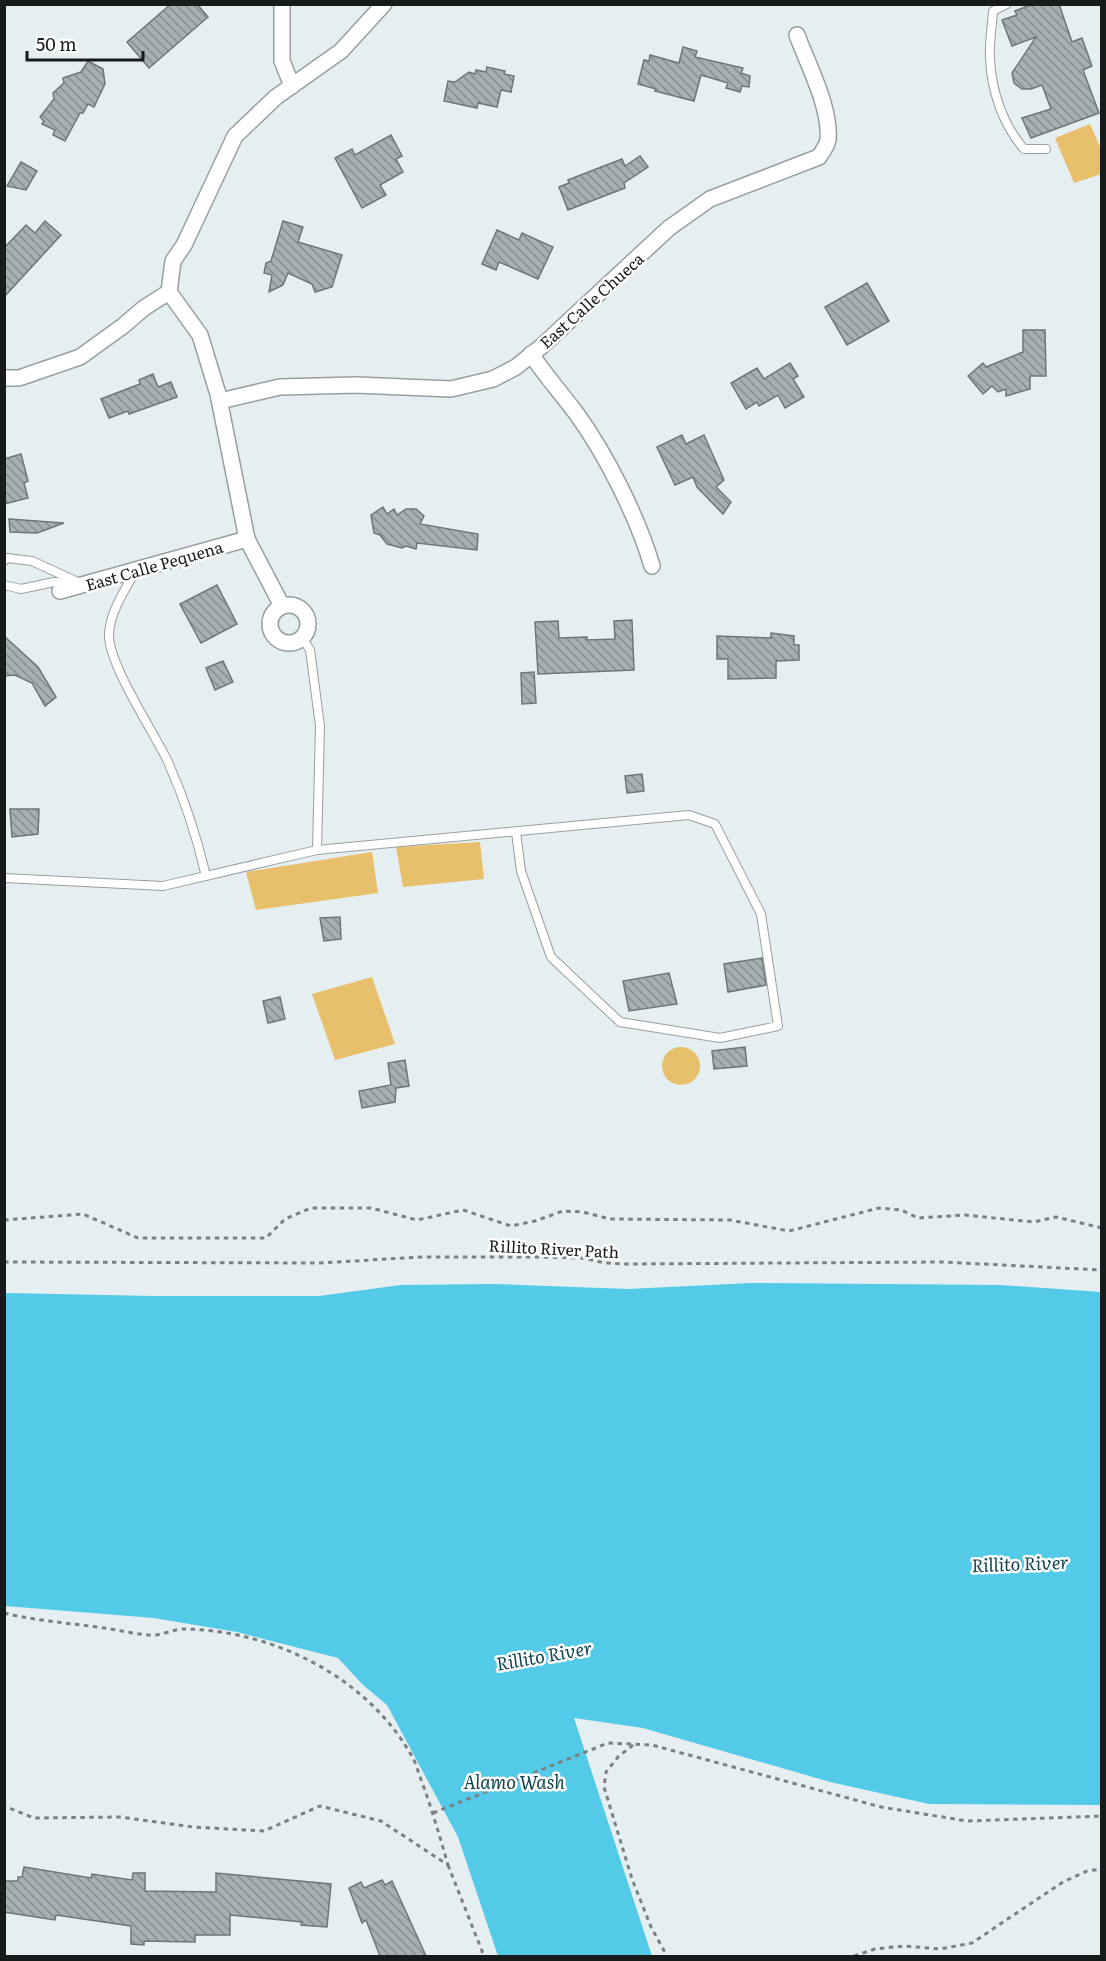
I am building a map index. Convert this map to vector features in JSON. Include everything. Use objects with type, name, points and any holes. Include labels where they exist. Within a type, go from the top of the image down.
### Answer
[{"type":"street","points":[[282,4],[282,61],[292,86]]},
{"type":"street","points":[[282,606],[247,539],[220,401],[200,336],[169,292],[173,261],[184,245],[235,136],[276,97],[341,51],[384,4]]},
{"type":"street","name":"East Calle Chueca","points":[[220,401],[280,387],[356,385],[452,389],[493,379],[516,366],[669,228],[710,199],[819,157],[828,142],[826,119],[818,88],[797,35]]},
{"type":"street","points":[[4,378],[19,378],[80,357],[144,308],[169,292]]},
{"type":"street","points":[[531,354],[600,449],[644,538],[652,566]]},
{"type":"street","name":"East Calle Pequena","points":[[60,591],[247,539]]},
{"type":"street","points":[[282,606],[296,606],[306,614],[309,627],[303,639],[285,644],[271,632],[273,614],[282,606]]},
{"type":"lane","points":[[1007,4],[993,11],[990,58],[996,98],[1015,139],[1024,149],[1046,149]]},
{"type":"lane","points":[[4,561],[7,558],[32,561],[83,584]]},
{"type":"lane","points":[[137,569],[118,601],[109,634],[116,665],[149,723],[168,763],[187,811],[206,876]]},
{"type":"lane","points":[[4,585],[21,590],[54,582],[83,584]]},
{"type":"lane","points":[[303,639],[310,650],[320,726],[317,850]]},
{"type":"lane","points":[[4,878],[163,886],[317,850],[689,815],[715,824],[761,914],[778,1026],[720,1038],[620,1022],[551,957],[521,871],[516,832]]},
{"type":"path","points":[[4,1220],[83,1214],[138,1238],[266,1238],[285,1220],[311,1208],[371,1208],[417,1220],[463,1210],[511,1226],[535,1221],[563,1211],[583,1212],[610,1219],[730,1220],[789,1231],[879,1208],[901,1210],[918,1218],[965,1215],[1034,1222],[1056,1217],[1101,1228]]},
{"type":"path","name":"Rillito River Path","points":[[4,1262],[320,1263],[421,1257],[541,1257],[582,1258],[624,1264],[942,1262],[1101,1270]]},
{"type":"path","points":[[4,1613],[28,1619],[107,1628],[135,1634],[155,1635],[182,1629],[214,1632],[260,1642],[305,1657],[352,1686],[385,1718],[411,1754],[433,1813],[448,1865],[484,1956]]},
{"type":"path","points":[[433,1813],[608,1743],[652,1745],[881,1807],[967,1821],[1101,1816]]},
{"type":"path","points":[[633,1744],[606,1772],[604,1787],[632,1880],[651,1928],[667,1956]]},
{"type":"path","points":[[4,1806],[34,1818],[120,1817],[193,1827],[264,1831],[320,1806],[381,1821],[448,1865]]},
{"type":"path","points":[[854,1956],[875,1948],[904,1946],[940,1949],[972,1943],[1063,1882],[1087,1870],[1101,1869]]},
{"type":"shaded area","points":[[1090,124],[1101,149],[1101,174],[1074,183],[1055,138]]},
{"type":"shaded area","points":[[480,842],[484,879],[403,887],[396,847]]},
{"type":"shaded area","points":[[372,852],[378,893],[256,910],[246,872]]},
{"type":"shaded area","points":[[372,977],[395,1044],[335,1060],[312,994]]},
{"type":"shaded area","points":[[681,1047],[694,1053],[700,1066],[694,1079],[681,1085],[668,1079],[662,1066],[668,1053]]},
{"type":"water","points":[[751,1283],[1001,1285],[1101,1292],[1101,1805],[929,1804],[830,1782],[643,1728],[574,1718],[652,1956],[498,1956],[458,1837],[387,1705],[363,1685],[338,1658],[237,1632],[154,1618],[5,1606],[5,1293],[319,1296],[401,1285],[494,1284],[628,1289]]},
{"type":"building","points":[[171,4],[197,4],[208,17],[149,68],[127,42]]},
{"type":"building","points":[[1033,4],[1059,4],[1072,42],[1082,38],[1092,66],[1083,70],[1099,113],[1031,138],[1022,118],[1051,109],[1042,85],[1022,89],[1014,83],[1012,73],[1036,37],[1012,46],[1002,20],[1017,15],[1015,11]]},
{"type":"building","points":[[683,47],[697,51],[695,57],[743,68],[741,73],[750,76],[749,87],[742,86],[740,92],[726,88],[728,83],[701,75],[694,101],[638,84],[644,60],[649,61],[650,55],[679,63]]},
{"type":"building","points":[[88,61],[103,69],[105,84],[94,107],[88,104],[83,113],[80,113],[65,141],[53,135],[55,130],[42,124],[44,121],[40,117],[54,99],[53,93],[64,83],[63,78],[81,72]]},
{"type":"building","points":[[487,67],[505,71],[504,74],[514,76],[511,92],[501,90],[497,107],[478,103],[477,108],[444,101],[448,81],[455,82],[469,72],[475,74],[476,70],[486,72]]},
{"type":"building","points":[[391,135],[402,156],[396,159],[403,172],[380,185],[386,195],[362,208],[335,158],[352,149],[355,155]]},
{"type":"building","points":[[640,156],[648,167],[624,183],[625,188],[568,210],[559,187],[569,183],[568,180],[622,159],[625,166]]},
{"type":"building","points":[[21,162],[37,171],[26,190],[7,186]]},
{"type":"building","points":[[45,221],[61,235],[4,297],[4,248],[26,225],[35,233]]},
{"type":"building","points":[[283,221],[303,227],[298,242],[342,255],[332,287],[315,292],[312,284],[288,273],[283,285],[269,292],[272,275],[264,273],[266,263],[271,261]]},
{"type":"building","points":[[497,230],[519,240],[522,233],[553,247],[538,279],[499,262],[496,270],[482,264]]},
{"type":"building","points":[[867,283],[889,321],[847,345],[825,307]]},
{"type":"building","points":[[1023,330],[1045,330],[1046,376],[1030,376],[1030,389],[1006,396],[1006,389],[998,392],[992,386],[983,394],[968,376],[983,363],[986,367],[1023,352]]},
{"type":"building","points":[[790,363],[798,376],[793,379],[804,397],[785,408],[778,395],[759,406],[757,402],[746,409],[731,383],[757,368],[764,379]]},
{"type":"building","points":[[153,374],[158,387],[171,382],[177,397],[129,414],[128,411],[109,418],[101,399],[140,384],[139,380]]},
{"type":"building","points":[[682,435],[686,444],[704,435],[724,480],[716,487],[731,502],[723,514],[697,487],[693,477],[675,485],[657,447]]},
{"type":"building","points":[[21,454],[28,481],[24,483],[28,498],[4,504],[4,459]]},
{"type":"building","points":[[383,507],[387,514],[394,509],[397,515],[406,509],[416,509],[424,516],[420,524],[478,534],[477,550],[417,543],[416,549],[387,544],[380,535],[374,533],[371,515]]},
{"type":"building","points":[[9,519],[64,523],[37,533],[10,532]]},
{"type":"building","points":[[217,585],[237,624],[201,643],[180,604]]},
{"type":"building","points":[[632,620],[634,670],[538,674],[535,622],[558,621],[559,638],[587,637],[587,640],[615,639],[614,621]]},
{"type":"building","points":[[771,633],[794,636],[794,645],[799,645],[799,660],[776,661],[776,678],[728,679],[728,659],[717,659],[717,636],[771,638]]},
{"type":"building","points":[[4,636],[38,667],[56,697],[45,706],[32,683],[15,675],[4,676]]},
{"type":"building","points":[[223,661],[233,682],[215,690],[206,668]]},
{"type":"building","points":[[534,672],[536,703],[522,704],[521,673]]},
{"type":"building","points":[[642,774],[644,791],[627,793],[625,776]]},
{"type":"building","points":[[10,809],[39,809],[38,834],[12,837]]},
{"type":"building","points":[[340,917],[341,939],[324,941],[320,918]]},
{"type":"building","points":[[762,958],[766,985],[728,992],[724,964]]},
{"type":"building","points":[[669,973],[677,1004],[629,1011],[623,981]]},
{"type":"building","points":[[280,997],[285,1019],[268,1023],[263,1001]]},
{"type":"building","points":[[745,1047],[747,1066],[714,1069],[712,1051]]},
{"type":"building","points":[[405,1060],[409,1086],[396,1088],[395,1102],[362,1108],[359,1091],[391,1085],[388,1063]]},
{"type":"building","points":[[24,1867],[91,1878],[92,1874],[132,1880],[133,1873],[145,1873],[145,1891],[216,1892],[216,1873],[331,1884],[327,1927],[301,1925],[302,1922],[230,1915],[230,1935],[195,1935],[195,1942],[144,1941],[144,1945],[131,1944],[131,1926],[56,1915],[55,1920],[4,1912],[4,1881],[18,1881],[18,1877],[22,1877]]},
{"type":"building","points":[[382,1880],[385,1885],[392,1881],[426,1956],[380,1956],[366,1920],[362,1923],[349,1888],[361,1882],[364,1888]]},
{"type":"water label","name":"Rillito River","points":[[1020,1563]]},
{"type":"water label","name":"Rillito River","points":[[544,1655]]},
{"type":"water label","name":"Alamo Wash","points":[[514,1781]]}]
